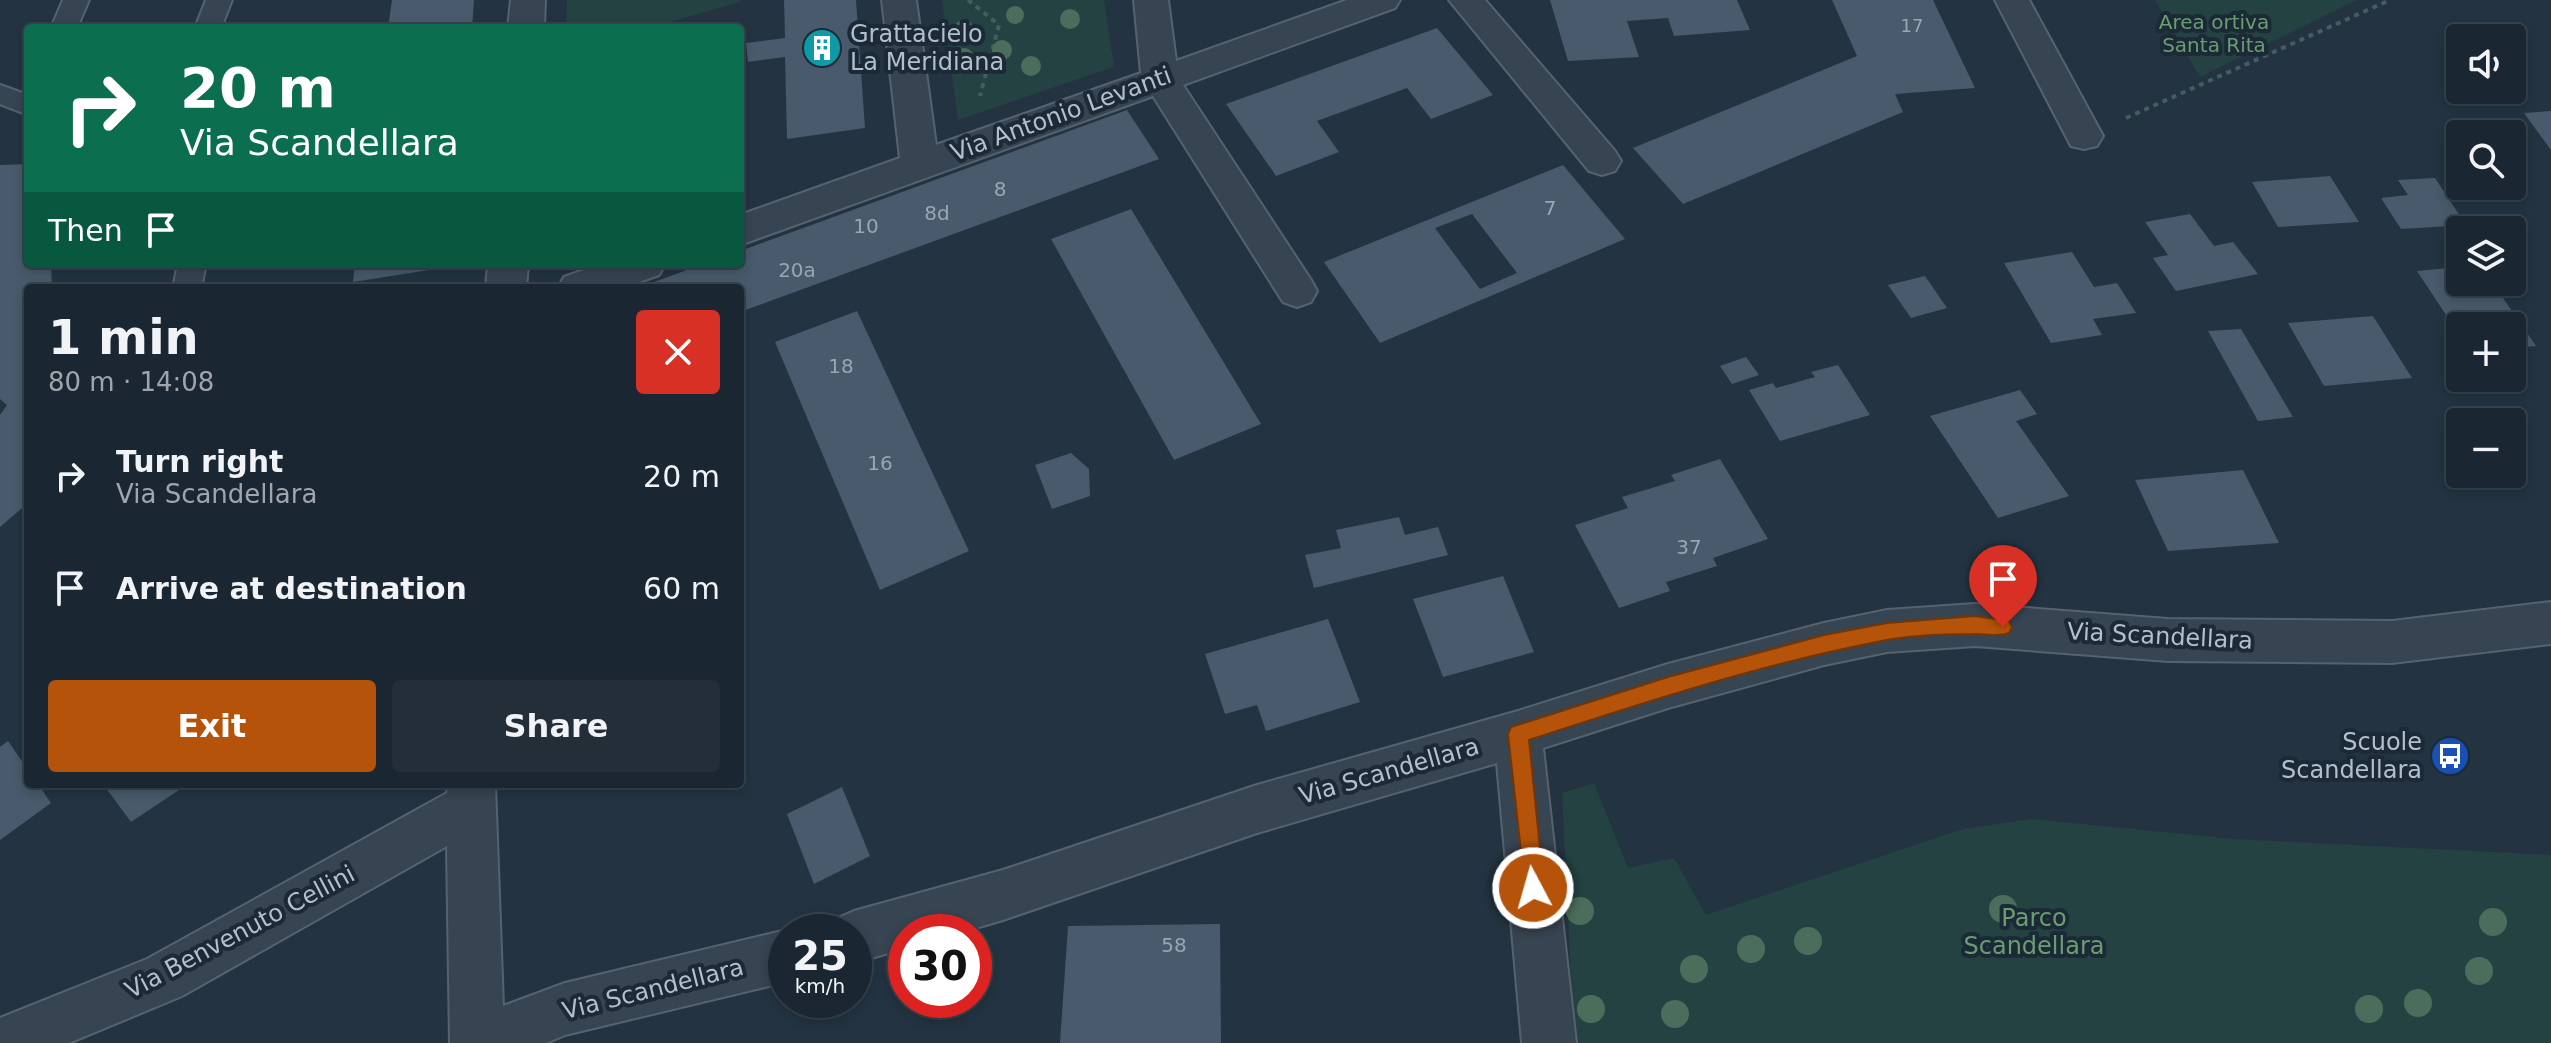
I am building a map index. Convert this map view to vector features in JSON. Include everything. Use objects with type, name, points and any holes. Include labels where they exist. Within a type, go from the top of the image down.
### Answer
[{"type":"street","points":[[526,24],[528,0]]},
{"type":"street","points":[[899,0],[920,165]]},
{"type":"street","points":[[1151,0],[1160,78],[1297,291]]},
{"type":"street","name":"Via Antonio Levanti","points":[[744,229],[1383,0]]},
{"type":"street","points":[[1466,0],[1602,161]]},
{"type":"street","points":[[2012,0],[2084,136]]},
{"type":"street","points":[[589,284],[634,268]]},
{"type":"street","name":"Via Scandellara","points":[[872,932],[1003,895],[1257,809],[1518,734],[1668,686],[1824,644],[1887,631],[1975,625],[2168,640],[2392,642],[2551,623]]},
{"type":"street","points":[[1518,734],[1549,1043]]},
{"type":"street","name":"Via Benvenuto Cellini","points":[[3,1043],[164,978],[470,795],[477,1043]]},
{"type":"street","name":"Via Scandellara","points":[[477,1043],[565,1009],[768,960]]},
{"type":"lane","points":[[66,24],[76,0]]},
{"type":"lane","points":[[210,24],[219,0]]},
{"type":"lane","points":[[0,94],[24,103]]},
{"type":"path","points":[[968,0],[999,25],[980,96],[984,108]]},
{"type":"path","points":[[2084,136],[2390,0]]},
{"type":"green space","points":[[567,0],[740,0],[663,24],[566,24]]},
{"type":"green space","points":[[942,0],[1104,0],[1114,67],[958,120]]},
{"type":"green space","name":"Area ortiva Santa Rita","points":[[2155,0],[2357,0],[2200,77]]},
{"type":"green space","name":"Parco Scandellara","points":[[1594,783],[1628,868],[1674,858],[1706,915],[1963,829],[2032,819],[2233,839],[2551,855],[2551,1043],[1574,1043],[1562,793]]},
{"type":"building","points":[[392,0],[474,0],[472,24],[389,24]]},
{"type":"building","points":[[784,0],[856,0],[865,128],[787,139],[785,57],[748,62],[746,43],[785,38]]},
{"type":"building","points":[[1550,0],[1737,0],[1750,30],[1674,36],[1668,18],[1627,21],[1639,57],[1568,61]]},
{"type":"building","points":[[1832,0],[1933,0],[1975,88],[1895,94],[1903,112],[1683,204],[1633,148],[1857,56]]},
{"type":"building","points":[[1437,28],[1493,95],[1431,119],[1407,88],[1317,121],[1339,152],[1276,176],[1226,104]]},
{"type":"building","points":[[1127,110],[1159,159],[744,311],[744,284],[649,284],[692,268],[744,268],[744,250]]},
{"type":"building","points":[[2551,111],[2551,150],[2524,113]]},
{"type":"building","points":[[24,164],[24,268],[51,268],[52,284],[24,284],[24,506],[0,527],[0,415],[7,405],[0,399],[0,165]]},
{"type":"building","points":[[1563,165],[1625,239],[1380,343],[1324,262]],"holes":[[[1472,214],[1517,273],[1480,289],[1435,228]]]},
{"type":"building","points":[[2330,176],[2359,222],[2278,227],[2252,182]]},
{"type":"building","points":[[2435,178],[2446,200],[2450,200],[2460,216],[2446,216],[2446,226],[2401,229],[2381,198],[2408,195],[2398,180]]},
{"type":"building","points":[[1131,209],[1261,424],[1174,460],[1051,239]]},
{"type":"building","points":[[2190,214],[2214,246],[2233,242],[2258,274],[2176,291],[2153,258],[2168,255],[2145,222]]},
{"type":"building","points":[[2072,252],[2094,287],[2117,283],[2136,313],[2093,319],[2102,335],[2051,343],[2004,263]]},
{"type":"building","points":[[355,268],[442,268],[353,282]]},
{"type":"building","points":[[2446,268],[2446,296],[2502,296],[2513,312],[2446,312],[2446,315],[2417,271]]},
{"type":"building","points":[[1925,276],[1947,308],[1911,318],[1888,285]]},
{"type":"building","points":[[857,311],[969,551],[880,590],[775,342]]},
{"type":"building","points":[[2373,316],[2412,378],[2324,386],[2288,323]]},
{"type":"building","points":[[2241,329],[2293,417],[2258,421],[2208,331]]},
{"type":"building","points":[[2526,331],[2536,346],[2526,347]]},
{"type":"building","points":[[1746,357],[1759,375],[1732,384],[1720,366]]},
{"type":"building","points":[[1838,365],[1870,415],[1780,441],[1749,390],[1773,383],[1776,388],[1815,377],[1811,372]]},
{"type":"building","points":[[2020,390],[2037,414],[2016,421],[2069,496],[1998,518],[1930,416]]},
{"type":"building","points":[[1071,453],[1089,469],[1090,496],[1052,509],[1035,465]]},
{"type":"building","points":[[1720,459],[1768,539],[1713,558],[1717,566],[1666,582],[1670,591],[1619,608],[1575,525],[1628,508],[1622,497],[1675,481],[1671,475]]},
{"type":"building","points":[[2243,470],[2279,543],[2168,551],[2135,480]]},
{"type":"building","points":[[1399,517],[1405,535],[1438,527],[1448,555],[1314,588],[1305,555],[1341,548],[1336,530]]},
{"type":"building","points":[[1503,576],[1534,652],[1443,677],[1413,599]]},
{"type":"building","points":[[1328,619],[1360,702],[1266,731],[1257,705],[1225,714],[1205,654]]},
{"type":"building","points":[[8,741],[24,764],[24,788],[41,788],[51,803],[0,840],[0,747]]},
{"type":"building","points":[[842,787],[870,856],[814,884],[787,814]]},
{"type":"building","points":[[106,788],[182,788],[131,822]]},
{"type":"building","points":[[1220,924],[1221,1043],[1060,1043],[1068,926]]},
{"type":"place","name":"Grattacielo La Meridiana","points":[[822,48]]},
{"type":"place","name":"Scuole Scandellara","points":[[2450,756]]},
{"type":"route","points":[[1533,888],[1518,734],[1668,686],[1824,644],[1887,631],[1975,625],[2003,627]]}]
